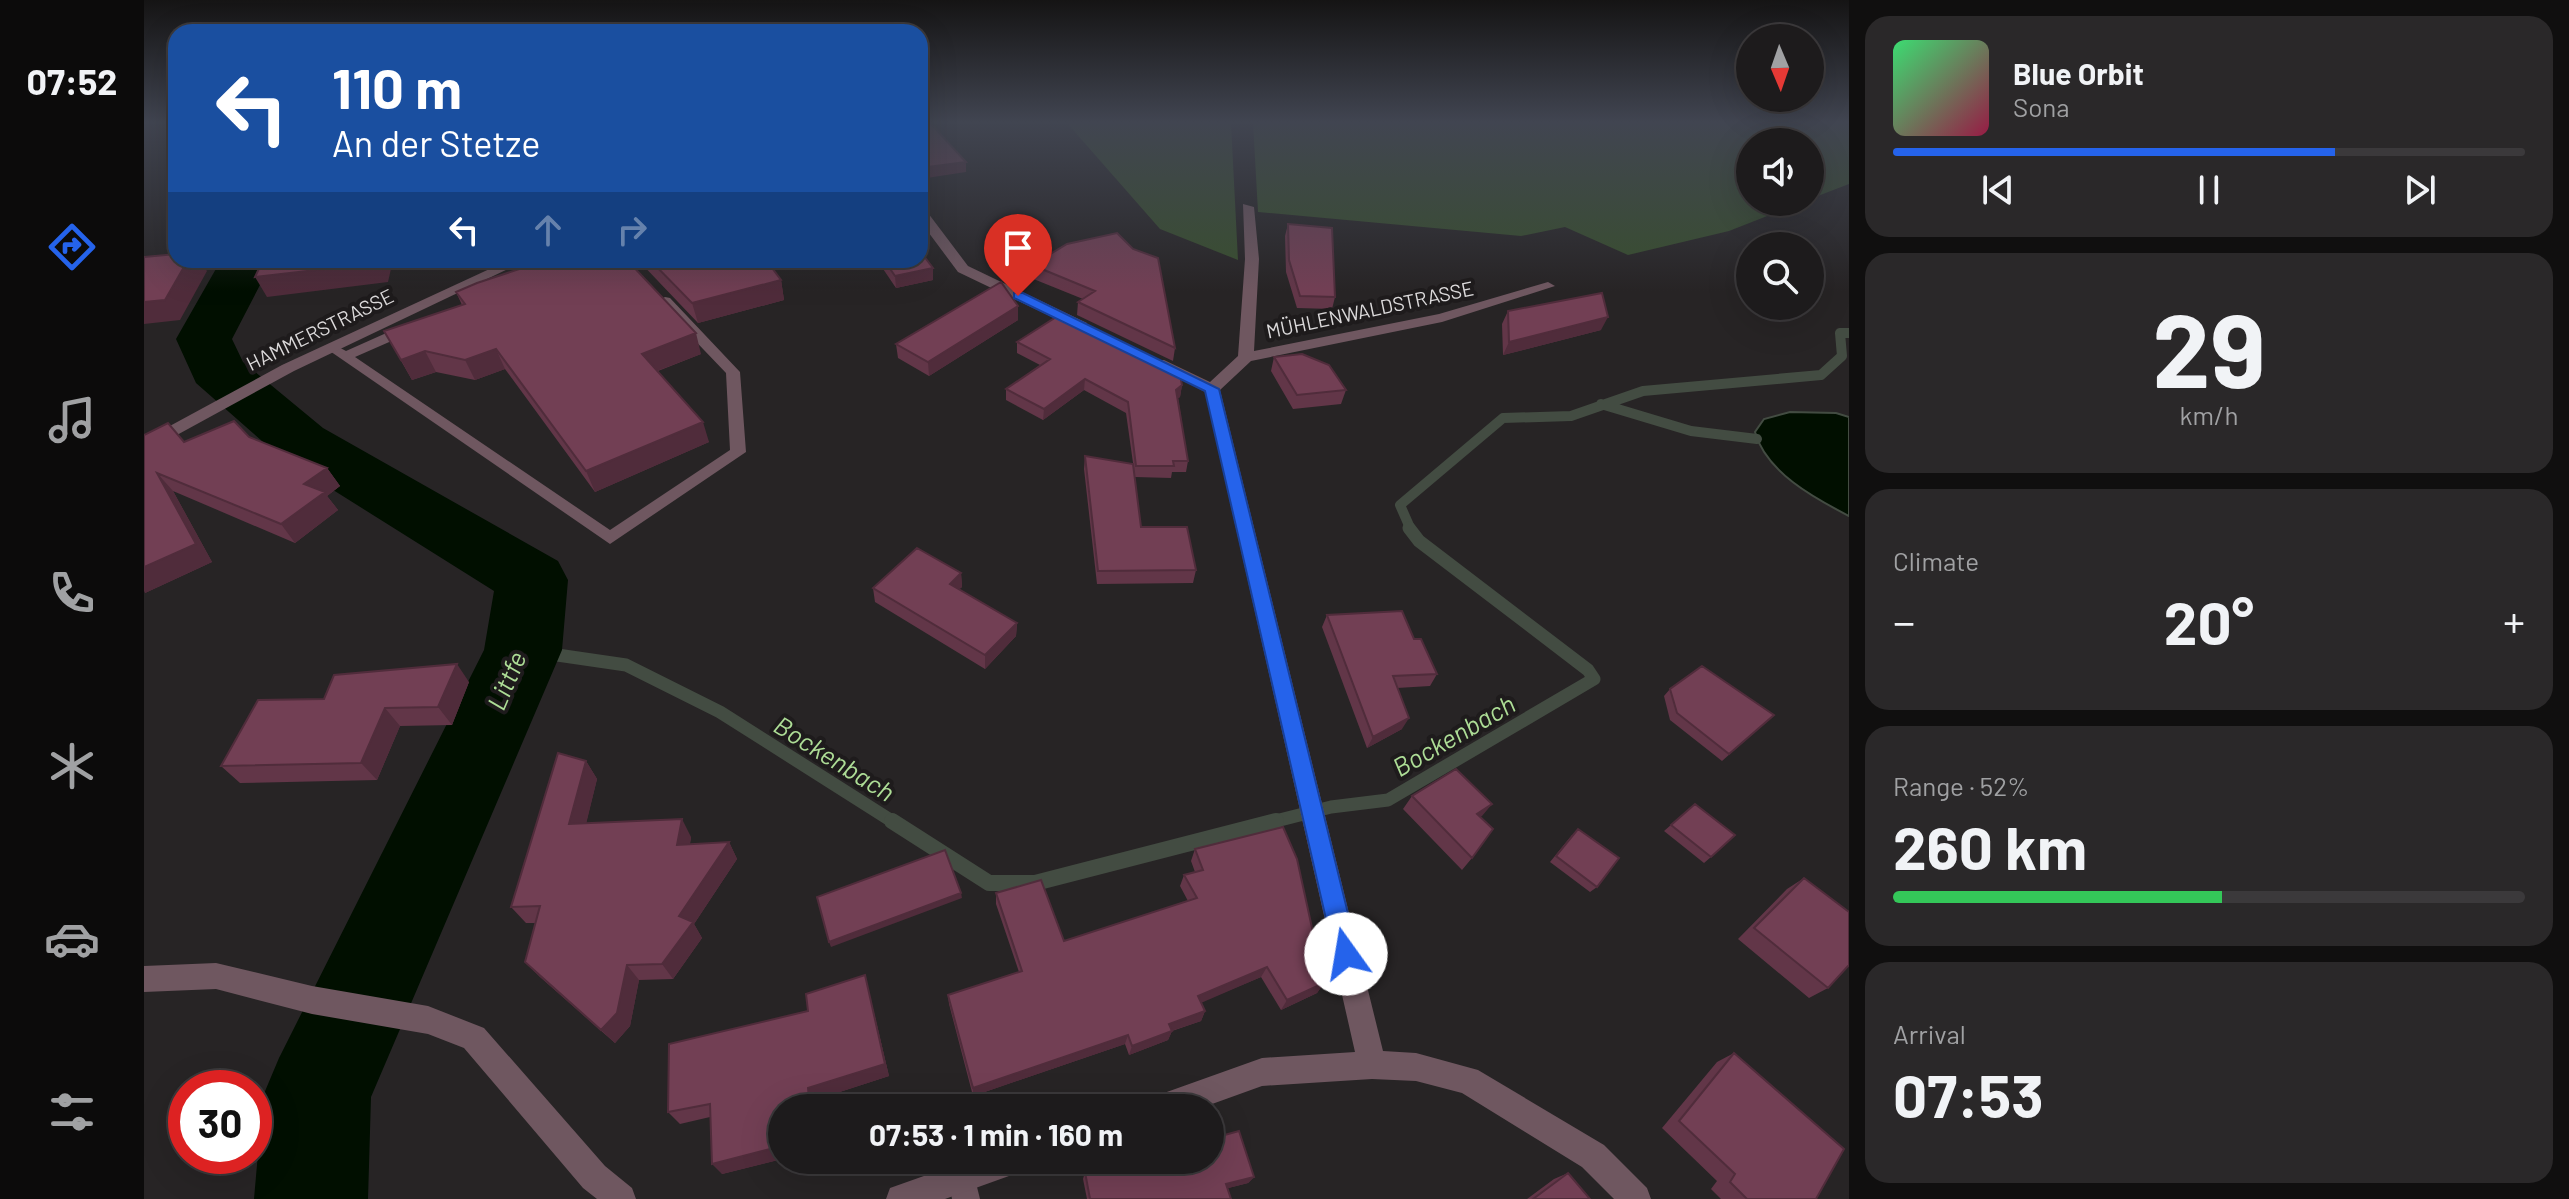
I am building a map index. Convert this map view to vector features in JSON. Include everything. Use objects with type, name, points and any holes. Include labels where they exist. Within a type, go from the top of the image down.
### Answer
[{"type":"street","name":"MÜHLENWALDSTRASSE","points":[[1246,357],[1252,259],[1248,207]]},
{"type":"street","points":[[928,223],[963,269],[1101,336]]},
{"type":"street","name":"HAMMERSTRASSE","points":[[144,447],[288,368],[337,352],[504,268]]},
{"type":"street","name":"MÜHLENWALDSTRASSE","points":[[1212,389],[1246,357],[1442,318],[1548,286]]},
{"type":"street","points":[[1143,356],[1212,389],[1372,1065]]},
{"type":"street","points":[[144,979],[216,976],[312,1000],[428,1020],[474,1038],[594,1177],[621,1199]]},
{"type":"street","points":[[1200,1094],[1262,1072],[1372,1065],[1416,1067],[1468,1080],[1593,1156],[1636,1199]]},
{"type":"street","points":[[901,1199],[964,1188],[988,1174]]},
{"type":"lane","points":[[531,274],[545,268]]},
{"type":"lane","points":[[337,352],[487,293]]},
{"type":"lane","points":[[337,352],[610,538],[738,452],[733,372],[659,294]]},
{"type":"green space","points":[[1116,179],[1234,179],[1238,260],[1160,229]]},
{"type":"green space","points":[[1256,179],[1736,179],[1736,216],[1767,216],[1729,231],[1628,255],[1565,227],[1521,236],[1258,212]]},
{"type":"green space","points":[[1824,179],[1849,179],[1849,184],[1824,194]]},
{"type":"shaded area","points":[[1790,412],[1836,413],[1849,417],[1849,516],[1793,482],[1769,459],[1761,446],[1755,432],[1764,419]]},
{"type":"building","points":[[1288,224],[1332,228],[1335,297],[1300,296],[1289,260]]},
{"type":"building","points":[[1117,233],[1133,249],[1158,258],[1175,348],[1078,302],[1095,291],[1032,265],[1067,244]]},
{"type":"building","points":[[168,255],[168,268],[183,268],[165,300],[144,302],[144,257]]},
{"type":"building","points":[[928,261],[933,268],[895,276],[890,268],[928,268]]},
{"type":"building","points":[[259,268],[333,268],[255,277]]},
{"type":"building","points":[[523,268],[635,268],[696,333],[642,354],[703,422],[586,471],[496,349],[465,360],[425,351],[401,360],[384,331],[465,304],[456,292]]},
{"type":"building","points":[[658,268],[772,268],[781,280],[692,303]]},
{"type":"building","points":[[1001,282],[1018,306],[928,362],[896,344]]},
{"type":"building","points":[[1602,293],[1608,317],[1509,342],[1508,311]]},
{"type":"building","points":[[1061,314],[1179,370],[1182,385],[1176,390],[1188,461],[1173,461],[1174,466],[1136,466],[1128,402],[1085,379],[1044,409],[1006,389],[1050,359],[1017,342]]},
{"type":"building","points":[[1302,354],[1329,365],[1346,390],[1297,395],[1274,357]]},
{"type":"building","points":[[234,421],[249,437],[327,468],[304,484],[325,492],[281,524],[157,473],[196,544],[144,567],[144,435],[168,423],[184,442]]},
{"type":"building","points":[[1085,456],[1133,464],[1141,527],[1187,527],[1196,570],[1098,571]]},
{"type":"building","points":[[917,548],[961,573],[950,584],[1017,623],[985,655],[873,588]]},
{"type":"building","points":[[1402,611],[1414,639],[1421,639],[1437,674],[1393,676],[1409,718],[1373,737],[1327,615]]},
{"type":"building","points":[[457,664],[438,707],[385,708],[361,763],[221,766],[258,700],[324,699],[334,675]]},
{"type":"building","points":[[1702,666],[1774,715],[1729,754],[1677,713],[1670,689]]},
{"type":"building","points":[[558,753],[586,761],[569,824],[682,819],[677,845],[729,842],[679,916],[693,922],[662,964],[627,965],[617,1013],[601,1030],[525,962],[540,906],[511,907]]},
{"type":"building","points":[[1456,769],[1492,804],[1477,814],[1493,829],[1472,858],[1412,796]]},
{"type":"building","points":[[1695,804],[1735,835],[1711,857],[1671,825]]},
{"type":"building","points":[[1283,827],[1297,859],[1324,983],[1287,1000],[1267,967],[1198,996],[1205,1011],[1169,1024],[1172,1031],[1132,1046],[1128,1035],[973,1088],[948,995],[1022,971],[996,893],[1041,880],[1064,941],[1197,898],[1184,875],[1203,870],[1195,849]]},
{"type":"building","points":[[1578,829],[1619,858],[1597,887],[1556,856]]},
{"type":"building","points":[[945,850],[961,893],[829,942],[817,897]]},
{"type":"building","points":[[1804,878],[1849,912],[1849,965],[1828,988],[1754,928]]},
{"type":"building","points":[[865,975],[885,1064],[808,1088],[809,1094],[768,1094],[768,1150],[712,1164],[710,1104],[668,1112],[669,1044],[808,1011],[806,994]]},
{"type":"building","points":[[1734,1053],[1844,1149],[1816,1199],[1747,1199],[1730,1182],[1735,1174],[1679,1121]]},
{"type":"building","points":[[1239,1131],[1254,1177],[1226,1184],[1231,1199],[1090,1199],[1085,1174],[1224,1174],[1224,1135]]},
{"type":"building","points":[[1568,1173],[1590,1199],[1533,1199]]},
{"type":"waterway","name":"Littfe","points":[[243,268],[204,339],[217,371],[301,442],[532,580],[523,650],[317,1096],[311,1199]]},
{"type":"waterway","name":"Bockenbach","points":[[1603,405],[1643,391],[1821,375],[1842,356],[1840,333],[1849,333]]},
{"type":"waterway","name":"Bockenbach","points":[[1411,530],[1400,505],[1503,418],[1571,416],[1603,405]]},
{"type":"waterway","points":[[1603,405],[1691,431],[1757,439]]},
{"type":"waterway","name":"Bockenbach","points":[[1268,823],[1331,807],[1388,800],[1594,679],[1588,670],[1419,541],[1409,528]]},
{"type":"waterway","name":"Bockenbach","points":[[523,650],[626,665],[720,712],[895,823]]},
{"type":"waterway","name":"Bockenbach","points":[[892,821],[989,883],[1035,883],[1276,821]]},
{"type":"route","points":[[1018,296],[1212,389],[1346,954]]}]
